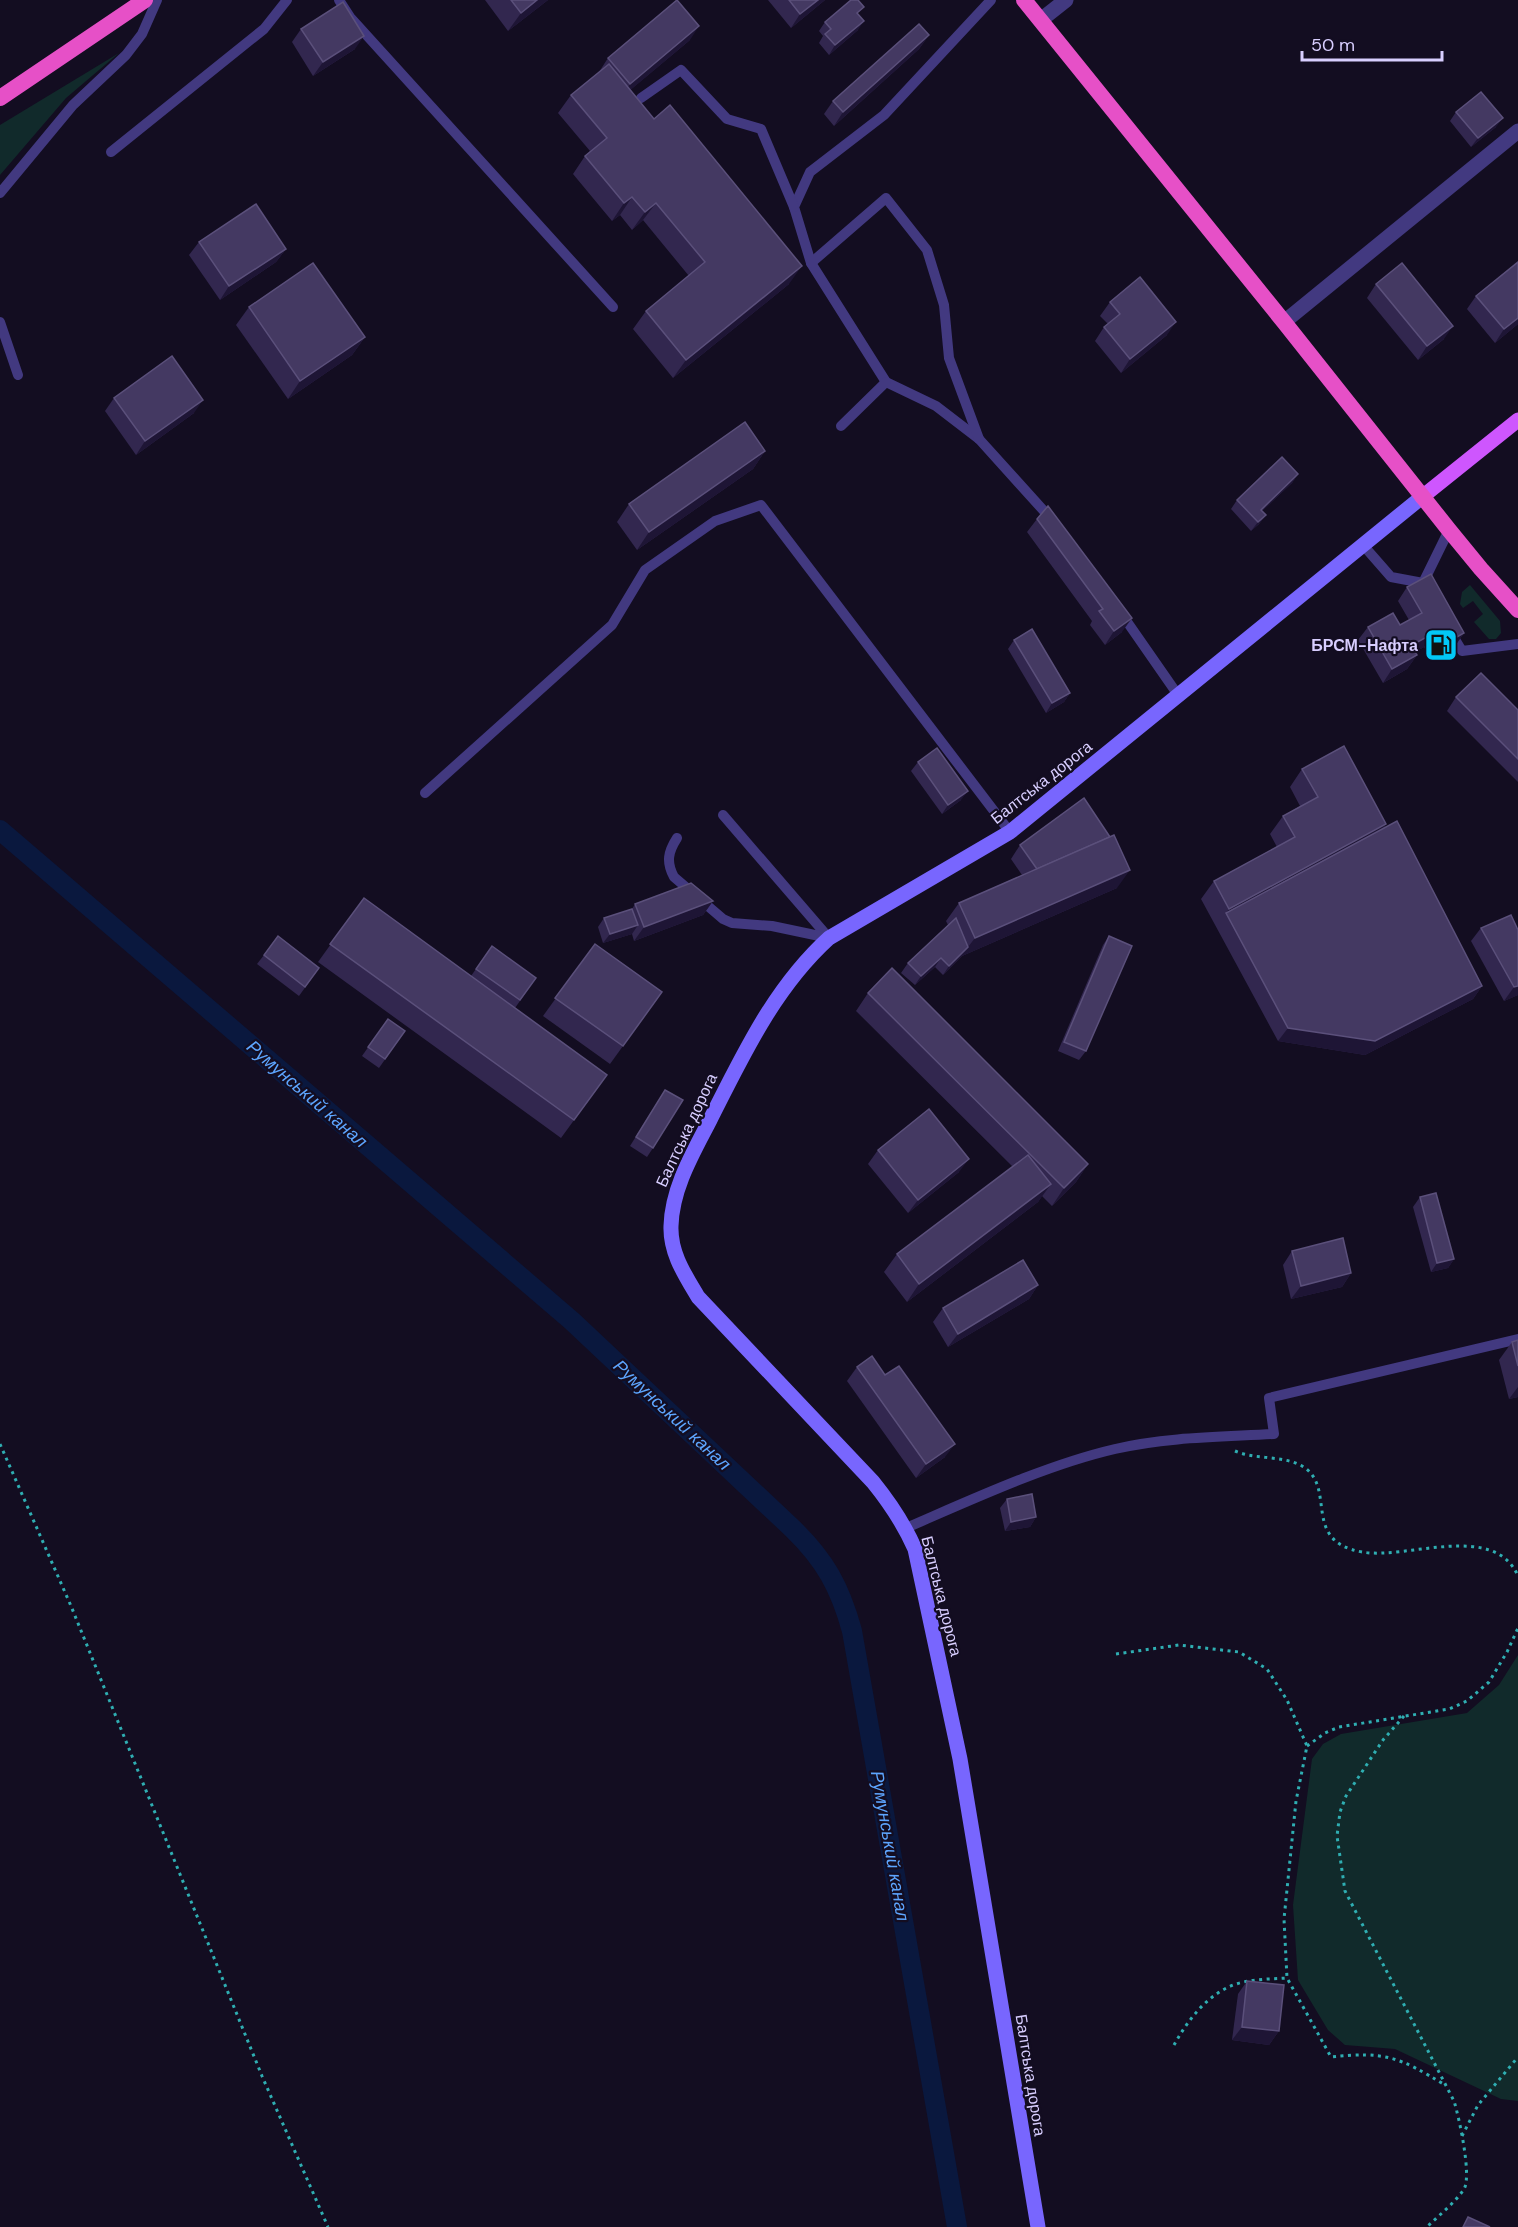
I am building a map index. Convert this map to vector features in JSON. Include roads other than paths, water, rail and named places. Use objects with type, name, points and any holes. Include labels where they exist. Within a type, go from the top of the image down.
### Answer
[{"type":"highway","points":[[0,98],[145,0]]},
{"type":"highway","points":[[1024,0],[1042,19],[1422,497],[1518,610]]},
{"type":"main road","points":[[1422,497],[1518,420]]},
{"type":"main road","name":"Балтська дорога","points":[[1038,2227],[960,1759],[915,1549],[906,1528],[873,1482],[698,1297],[681,1269],[673,1248],[670,1228],[673,1201],[688,1162],[740,1059],[774,1002],[797,970],[829,938],[1010,832],[1422,497]]},
{"type":"street","points":[[1042,19],[1066,0]]},
{"type":"street","points":[[1284,322],[1518,131]]},
{"type":"lane","points":[[0,193],[73,105],[126,55],[142,34],[157,0]]},
{"type":"lane","points":[[111,152],[264,29],[287,0]]},
{"type":"lane","points":[[339,0],[350,17],[613,307]]},
{"type":"lane","points":[[794,207],[810,172],[884,115],[991,0]]},
{"type":"lane","points":[[641,98],[681,70],[727,119],[761,129],[794,207],[811,263],[886,382],[936,406],[979,439],[1061,530]]},
{"type":"lane","points":[[811,263],[886,198],[927,250],[944,305],[950,358],[979,439]]},
{"type":"lane","points":[[0,322],[18,375]]},
{"type":"lane","points":[[841,426],[886,382]]},
{"type":"lane","points":[[425,794],[612,625],[645,570],[715,521],[761,505],[1010,832]]},
{"type":"lane","points":[[1423,584],[1449,530]]},
{"type":"lane","points":[[1363,545],[1391,578],[1423,584],[1434,603]]},
{"type":"lane","points":[[1116,607],[1178,695]]},
{"type":"lane","points":[[1445,622],[1462,651],[1518,644]]},
{"type":"lane","points":[[723,816],[829,938]]},
{"type":"lane","points":[[677,838],[670,848],[668,858],[669,868],[674,877],[723,919],[732,923],[772,926],[829,938]]},
{"type":"lane","points":[[906,1528],[1051,1469],[1115,1449],[1161,1442],[1274,1434],[1269,1398],[1518,1339]]},
{"type":"waterway","name":"Румунський канал","points":[[0,830],[572,1321],[814,1551],[830,1575],[852,1631],[957,2227]]},
{"type":"place","name":"БРСМ-Нафта","points":[[1441,645]]}]
